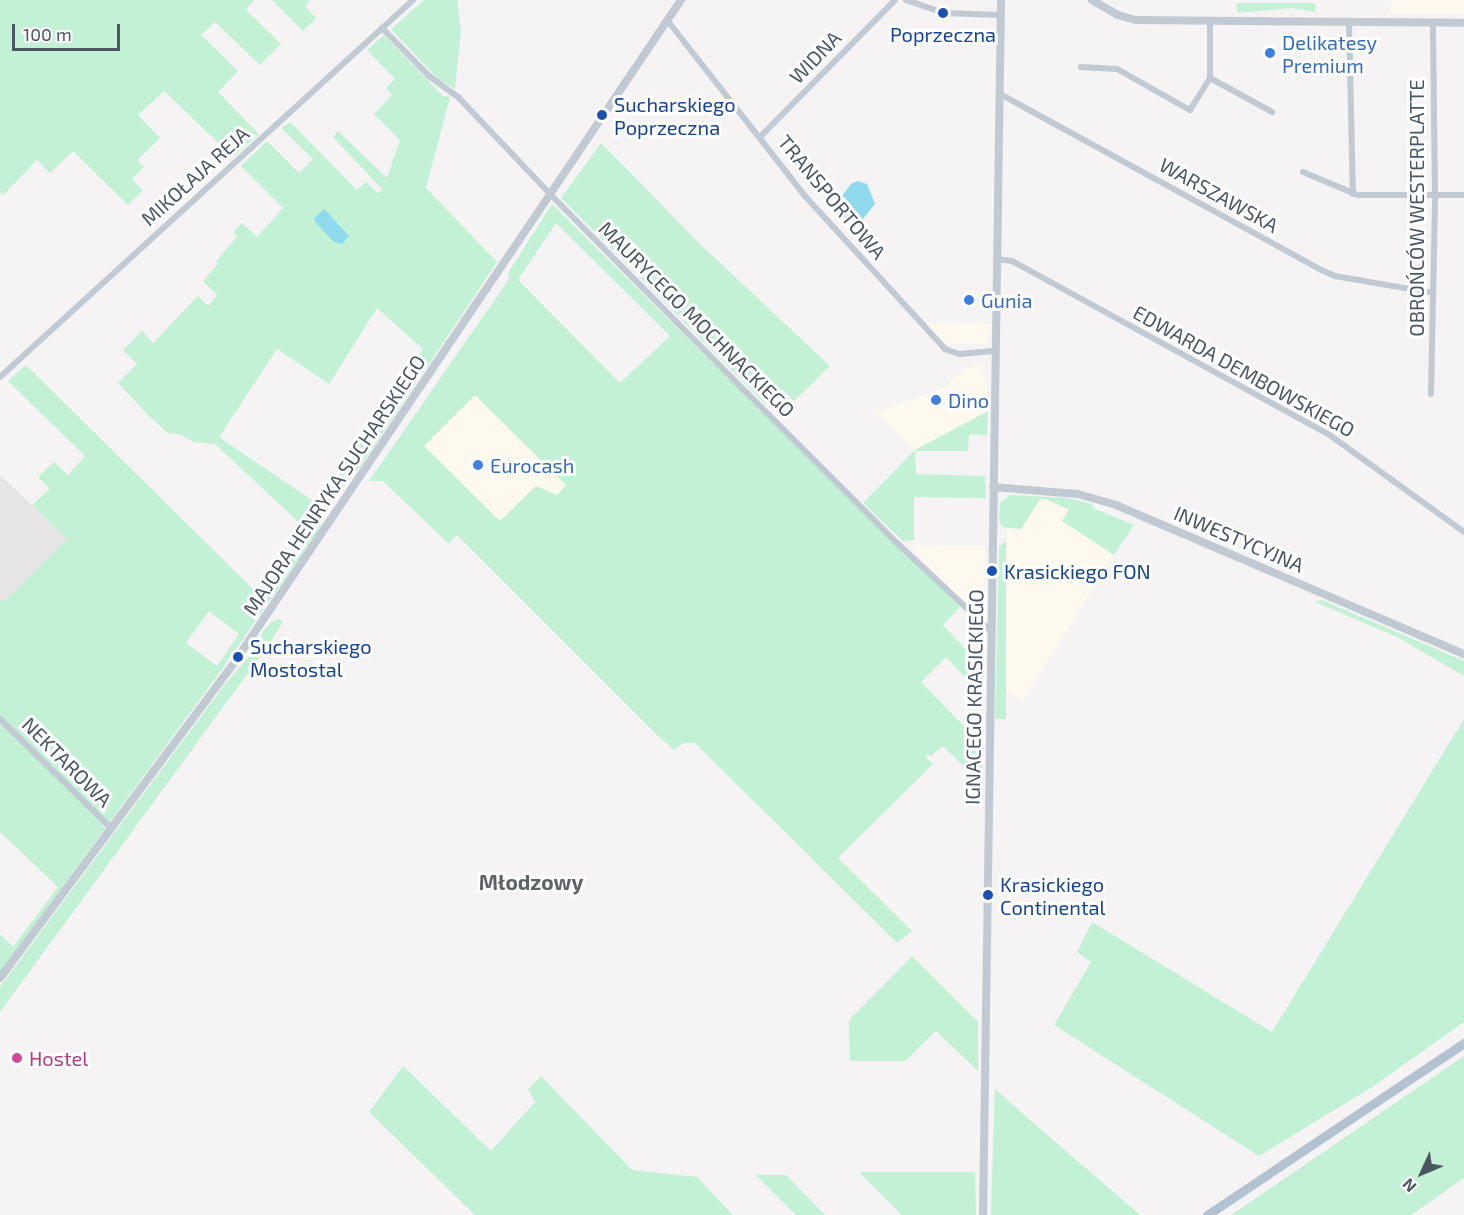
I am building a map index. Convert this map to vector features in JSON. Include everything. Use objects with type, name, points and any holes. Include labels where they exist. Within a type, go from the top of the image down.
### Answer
[{"type":"main road","points":[[1207,1215],[1464,1043]]},
{"type":"street","name":"MIKOŁAJA REJA","points":[[0,377],[412,0]]},
{"type":"street","name":"MAJORA HENRYKA SUCHARSKIEGO","points":[[0,978],[264,620],[681,0]]},
{"type":"street","name":"WIDNA","points":[[760,137],[895,0]]},
{"type":"street","points":[[906,0],[943,13],[1001,15]]},
{"type":"street","name":"IGNACEGO KRASICKIEGO","points":[[983,1215],[1001,0]]},
{"type":"street","points":[[1092,0],[1130,19],[1464,23]]},
{"type":"street","name":"TRANSPORTOWA","points":[[667,20],[804,195],[945,349],[959,354],[996,351]]},
{"type":"street","points":[[1081,67],[1117,69],[1190,110],[1210,78],[1210,21]]},
{"type":"street","points":[[1349,22],[1353,194]]},
{"type":"street","name":"OBROŃCÓW WESTERPLATTE","points":[[1431,394],[1435,195],[1433,23]]},
{"type":"street","name":"MAURYCEGO MOCHNACKIEGO","points":[[382,28],[429,76],[459,98],[549,194],[898,544],[991,631]]},
{"type":"street","points":[[1210,78],[1272,112]]},
{"type":"street","name":"WARSZAWSKA","points":[[1000,94],[1320,270],[1335,276],[1433,293]]},
{"type":"street","points":[[1303,172],[1353,194],[1464,195]]},
{"type":"street","name":"EDWARDA DEMBOWSKIEGO","points":[[997,259],[1012,261],[1331,436],[1464,532]]},
{"type":"street","name":"INWESTYCYJNA","points":[[993,486],[1078,494],[1116,505],[1464,654]]},
{"type":"street","name":"NEKTAROWA","points":[[0,719],[111,828]]},
{"type":"shaded area","points":[[1391,0],[1464,0],[1464,13],[1390,13]]},
{"type":"shaded area","points":[[927,323],[989,324],[988,344],[944,344]]},
{"type":"shaded area","points":[[980,364],[987,386],[988,411],[915,450],[872,408],[881,411],[951,385],[950,380],[964,369]]},
{"type":"shaded area","points":[[475,395],[566,486],[557,495],[536,486],[500,522],[423,446]]},
{"type":"shaded area","points":[[0,475],[67,539],[4,602],[0,598]]},
{"type":"shaded area","points":[[1040,499],[1046,499],[1069,510],[1062,521],[1114,555],[1023,700],[1006,690],[1007,529],[1021,529]]},
{"type":"shaded area","points":[[914,545],[985,546],[985,606],[979,615],[913,549]]},
{"type":"green space","points":[[0,0],[254,0],[246,10],[281,44],[260,65],[215,22],[201,35],[238,71],[218,92],[259,134],[233,157],[164,91],[138,115],[160,138],[137,160],[144,167],[132,179],[143,190],[128,205],[73,151],[50,173],[37,160],[3,195],[0,192]]},
{"type":"green space","points":[[272,0],[310,0],[305,6],[316,18],[303,31]]},
{"type":"green space","points":[[424,0],[457,0],[461,30],[455,89],[438,79],[391,29]]},
{"type":"green space","points":[[1236,3],[1315,3],[1316,12],[1292,8],[1238,13]]},
{"type":"green space","points":[[384,35],[443,96],[450,97],[426,188],[497,262],[361,466],[347,480],[326,512],[319,530],[222,669],[0,972],[0,934],[13,947],[58,887],[0,832],[0,598],[4,602],[67,539],[32,505],[50,489],[38,477],[54,462],[68,475],[85,456],[8,381],[26,365],[256,592],[287,560],[306,529],[215,444],[194,442],[179,434],[168,433],[150,417],[118,383],[137,364],[123,350],[142,331],[153,343],[198,296],[208,306],[217,295],[203,281],[218,264],[216,261],[237,237],[233,232],[242,223],[257,237],[283,208],[241,166],[267,141],[299,173],[313,159],[281,128],[290,122],[357,190],[366,182],[378,193],[382,189],[333,137],[338,131],[387,178],[400,140],[374,114],[392,95],[386,88],[395,79],[367,50]],"holes":[[[377,308],[423,349],[319,505],[219,437],[277,349],[329,384]],[[209,611],[239,634],[217,666],[186,643]]]},
{"type":"green space","points":[[601,143],[701,245],[830,366],[794,401],[782,389],[766,405],[561,198]]},
{"type":"green space","points":[[552,204],[960,607],[943,625],[983,668],[984,697],[946,657],[921,682],[984,747],[981,783],[943,746],[931,756],[928,754],[925,757],[933,764],[838,858],[912,931],[897,943],[695,743],[683,743],[674,750],[457,535],[449,544],[383,481],[369,481],[509,279],[508,273]],"holes":[[[556,223],[670,336],[620,383],[518,280]],[[475,395],[566,485],[557,495],[536,486],[500,521],[424,446]]]},
{"type":"green space","points":[[988,411],[987,435],[969,434],[968,451],[915,451],[916,474],[985,476],[986,498],[914,497],[914,540],[903,541],[863,503],[915,450]]},
{"type":"green space","points":[[1010,495],[1067,498],[1092,504],[1093,508],[1134,525],[1114,555],[1062,521],[1069,510],[1046,499],[1040,499],[1021,529],[1002,527],[999,521],[1000,503]]},
{"type":"green space","points":[[1006,541],[1006,719],[995,719],[999,547]]},
{"type":"green space","points":[[1322,600],[1464,661],[1464,676],[1397,637],[1315,602]]},
{"type":"green space","points":[[279,619],[283,622],[267,647],[0,1012],[0,987],[225,684],[254,651],[263,631],[271,622]]},
{"type":"green space","points":[[1464,719],[1464,1022],[1372,1087],[1259,1156],[1054,1025],[1091,962],[1077,952],[1092,922],[1272,1032]]},
{"type":"green space","points":[[912,956],[978,1022],[978,1071],[936,1031],[905,1061],[850,1061],[849,1020]]},
{"type":"green space","points":[[1464,1056],[1464,1178],[1411,1215],[1231,1215]]},
{"type":"green space","points":[[403,1066],[491,1151],[535,1102],[528,1089],[541,1076],[632,1170],[697,1177],[733,1215],[475,1215],[369,1112]]},
{"type":"green space","points":[[995,1089],[1045,1133],[1140,1215],[991,1215]]},
{"type":"green space","points":[[859,1172],[975,1172],[976,1215],[902,1215]]},
{"type":"green space","points":[[756,1175],[786,1175],[825,1215],[796,1215]]},
{"type":"water","points":[[858,181],[867,184],[875,204],[856,227],[851,227],[832,209],[851,184]]},
{"type":"water","points":[[324,209],[349,236],[342,244],[334,242],[316,223],[314,218]]},
{"type":"place","name":"Poprzeczna","points":[[943,13]]},
{"type":"place","name":"Delikatesy Premium","points":[[1270,53]]},
{"type":"place","name":"Sucharskiego Poprzeczna","points":[[602,115]]},
{"type":"place","name":"Gunia","points":[[969,300]]},
{"type":"place","name":"Dino","points":[[936,400]]},
{"type":"place","name":"Eurocash","points":[[478,465]]},
{"type":"place","name":"Krasickiego FON","points":[[992,571]]},
{"type":"place","name":"Sucharskiego Mostostal","points":[[238,657]]},
{"type":"place","name":"Krasickiego Continental","points":[[988,895]]},
{"type":"place","name":"Hostel","points":[[17,1058]]},
{"type":"district","name":"Młodzowy","points":[[531,882]]}]
